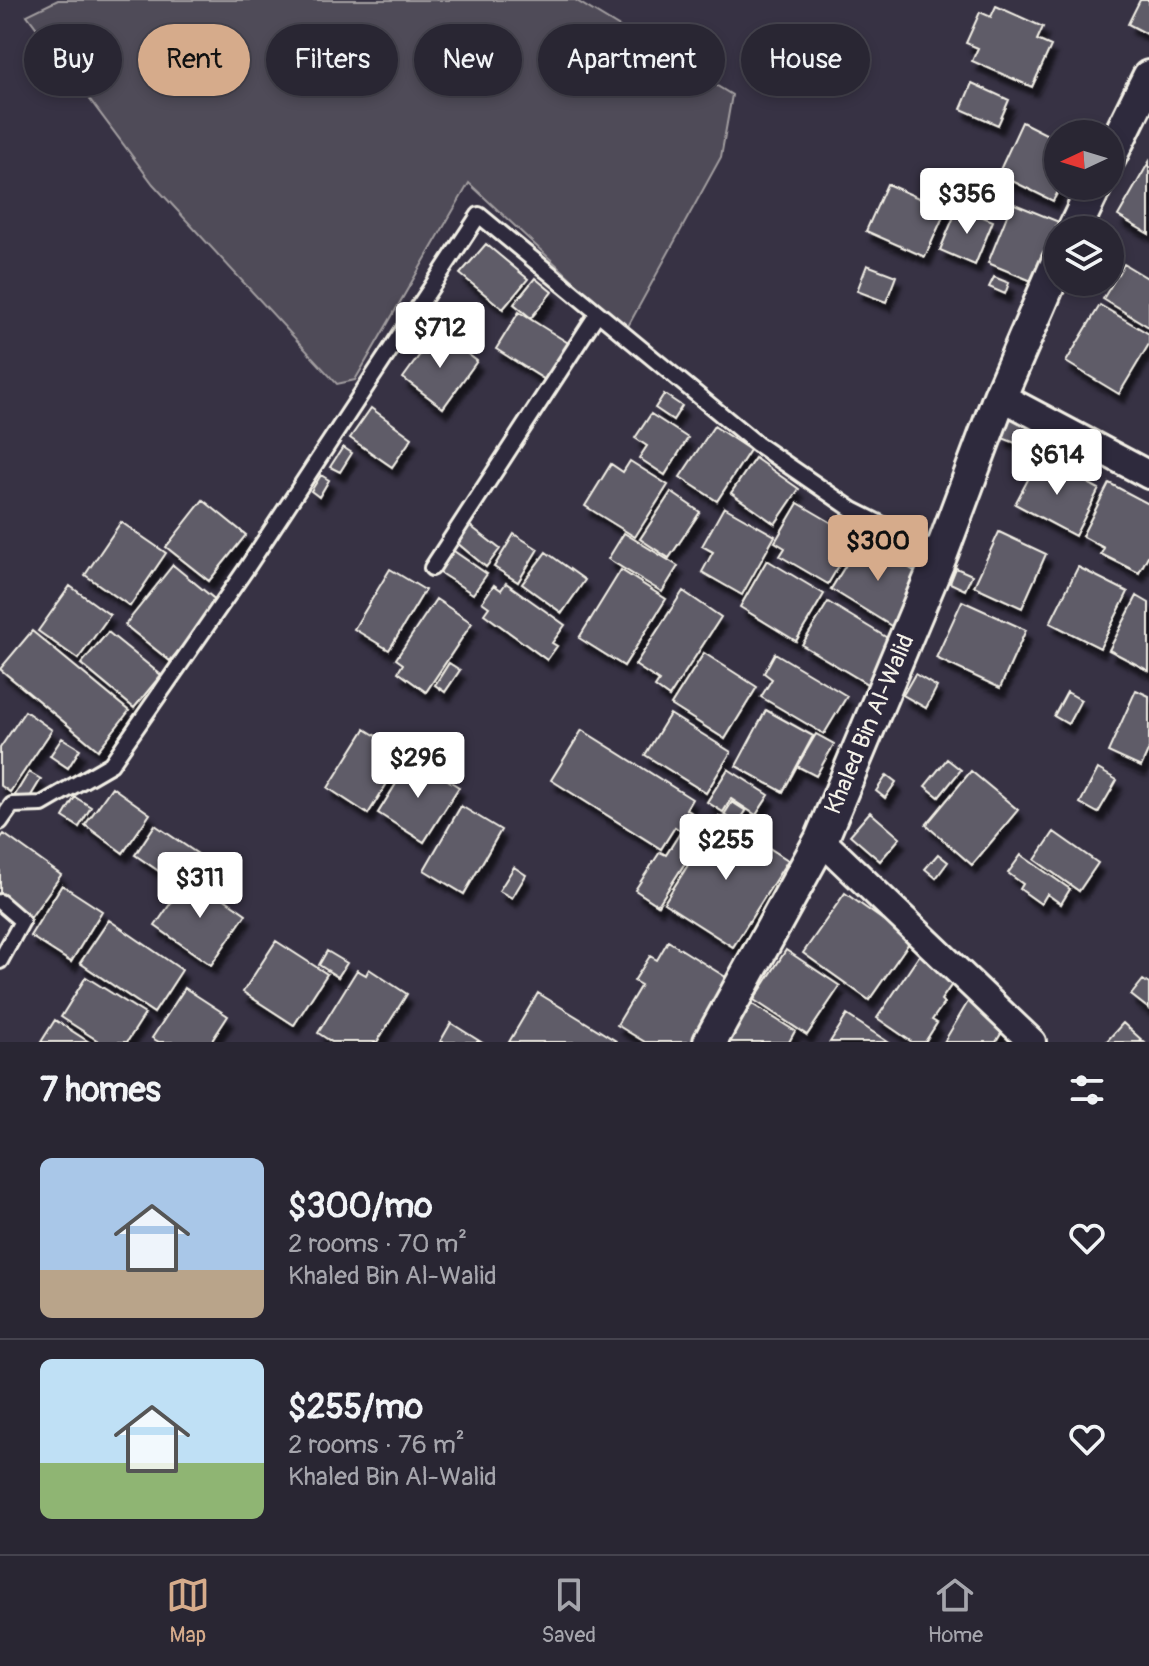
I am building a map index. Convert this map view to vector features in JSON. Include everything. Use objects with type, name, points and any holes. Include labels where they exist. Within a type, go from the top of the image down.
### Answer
[{"type":"street","points":[[1124,128],[1149,77]]},
{"type":"street","name":"Khaled Bin Al-Walid","points":[[710,1042],[821,840],[941,554],[1000,396],[1044,294]]},
{"type":"street","points":[[1000,396],[1149,475]]},
{"type":"street","points":[[821,840],[1032,1042]]},
{"type":"lane","points":[[0,822],[12,805],[42,804],[111,764],[246,569],[479,215],[781,461],[853,510],[941,554]]},
{"type":"lane","points":[[432,568],[597,314]]},
{"type":"lane","points":[[0,902],[22,921],[0,961]]},
{"type":"shaded area","points":[[58,0],[575,0],[615,24],[538,24],[538,96],[725,96],[725,91],[732,95],[721,157],[626,330],[469,183],[355,380],[337,384],[153,184],[87,96],[122,96],[122,24],[34,24],[27,15]]},
{"type":"building","points":[[1140,0],[1149,0],[1149,35],[1128,24]]},
{"type":"building","points":[[996,6],[1043,27],[1037,40],[1051,46],[1032,87],[972,61],[978,48],[966,43],[980,12],[991,17]]},
{"type":"building","points":[[972,83],[1009,100],[998,125],[961,109]]},
{"type":"building","points":[[1022,122],[1044,133],[1044,197],[998,174]]},
{"type":"building","points":[[1149,162],[1149,234],[1124,219],[1124,216],[1118,216]]},
{"type":"building","points":[[972,173],[988,181],[973,210],[958,203]]},
{"type":"building","points":[[887,184],[946,210],[925,257],[866,231]]},
{"type":"building","points":[[1012,203],[1044,216],[1044,258],[1034,282],[988,263]]},
{"type":"building","points":[[958,207],[993,221],[975,265],[940,250]]},
{"type":"building","points":[[486,244],[528,279],[503,309],[460,274]]},
{"type":"building","points":[[1124,264],[1149,279],[1149,327],[1103,299],[1105,296],[1124,296]]},
{"type":"building","points":[[867,265],[896,276],[886,302],[857,291]]},
{"type":"building","points":[[994,277],[1009,283],[1005,294],[989,287]]},
{"type":"building","points":[[535,278],[552,292],[531,318],[514,304]]},
{"type":"building","points":[[1100,305],[1149,334],[1149,344],[1119,394],[1066,362]]},
{"type":"building","points":[[519,312],[570,344],[547,381],[496,349]]},
{"type":"building","points":[[437,331],[477,361],[443,408],[403,378]]},
{"type":"building","points":[[664,394],[682,406],[673,420],[655,408]]},
{"type":"building","points":[[371,408],[412,438],[392,467],[350,438]]},
{"type":"building","points":[[1012,411],[1031,417],[1021,445],[1002,438]]},
{"type":"building","points":[[651,414],[688,438],[665,475],[639,458],[647,446],[635,438]]},
{"type":"building","points":[[714,426],[750,450],[717,501],[680,477]]},
{"type":"building","points":[[343,447],[352,453],[340,472],[330,467]]},
{"type":"building","points":[[1040,457],[1099,489],[1075,536],[1015,504]]},
{"type":"building","points":[[755,458],[799,489],[775,524],[731,493]]},
{"type":"building","points":[[630,461],[668,485],[635,537],[585,506],[611,464],[623,472]]},
{"type":"building","points":[[321,475],[329,480],[319,497],[311,491]]},
{"type":"building","points":[[1109,483],[1149,504],[1149,554],[1139,573],[1101,554],[1104,548],[1082,536]]},
{"type":"building","points":[[671,492],[700,512],[669,558],[640,539]]},
{"type":"building","points":[[203,500],[246,535],[209,581],[166,547]]},
{"type":"building","points":[[798,503],[856,537],[828,584],[780,556],[785,548],[775,542]]},
{"type":"building","points":[[724,507],[775,536],[742,595],[702,572],[713,552],[702,546]]},
{"type":"building","points":[[121,522],[166,553],[130,606],[85,575]]},
{"type":"building","points":[[469,525],[500,549],[486,567],[456,542]]},
{"type":"building","points":[[999,532],[1046,554],[1022,608],[974,586]]},
{"type":"building","points":[[624,533],[678,566],[662,592],[608,559]]},
{"type":"building","points":[[514,534],[538,549],[518,582],[494,567]]},
{"type":"building","points":[[862,539],[924,577],[893,627],[831,589]]},
{"type":"building","points":[[451,549],[487,574],[473,594],[437,571]]},
{"type":"building","points":[[546,552],[585,580],[562,613],[522,584]]},
{"type":"building","points":[[767,560],[824,594],[796,641],[740,607]]},
{"type":"building","points":[[173,565],[218,602],[170,661],[125,625]]},
{"type":"building","points":[[1078,567],[1128,592],[1100,648],[1050,623]]},
{"type":"building","points":[[956,568],[972,575],[965,590],[950,583]]},
{"type":"building","points":[[390,569],[425,590],[389,650],[354,629]]},
{"type":"building","points":[[621,570],[666,599],[624,666],[579,638]]},
{"type":"building","points":[[506,583],[565,625],[552,643],[557,646],[547,660],[484,614],[489,607],[482,602],[494,585],[501,590]]},
{"type":"building","points":[[70,586],[110,615],[78,659],[38,631]]},
{"type":"building","points":[[683,591],[721,617],[669,697],[655,687],[659,681],[635,665]]},
{"type":"building","points":[[1137,596],[1149,603],[1149,671],[1109,650]]},
{"type":"building","points":[[436,599],[472,623],[426,692],[398,672],[403,664],[396,659]]},
{"type":"building","points":[[962,601],[1026,630],[1000,688],[936,658]]},
{"type":"building","points":[[828,602],[899,645],[874,688],[802,645]]},
{"type":"building","points":[[32,631],[129,711],[98,750],[0,669]]},
{"type":"building","points":[[108,632],[161,675],[134,708],[81,664]]},
{"type":"building","points":[[704,653],[757,687],[725,739],[671,705]]},
{"type":"building","points":[[775,653],[847,696],[824,734],[761,697],[772,679],[764,673]]},
{"type":"building","points":[[449,663],[460,670],[445,692],[435,685]]},
{"type":"building","points":[[915,674],[937,687],[926,708],[903,695]]},
{"type":"building","points":[[1136,690],[1149,696],[1149,749],[1141,767],[1108,752]]},
{"type":"building","points":[[1067,692],[1081,700],[1068,724],[1054,716]]},
{"type":"building","points":[[766,710],[813,736],[783,792],[736,766]]},
{"type":"building","points":[[25,711],[52,730],[10,792],[0,785],[0,748]]},
{"type":"building","points":[[670,714],[731,752],[706,793],[645,755]]},
{"type":"building","points":[[365,729],[405,754],[368,814],[328,788]]},
{"type":"building","points":[[582,730],[692,799],[686,809],[692,813],[681,831],[675,827],[661,849],[551,780]]},
{"type":"building","points":[[816,734],[834,744],[816,776],[797,766]]},
{"type":"building","points":[[62,738],[80,749],[68,768],[50,756]]},
{"type":"building","points":[[412,758],[459,787],[424,842],[378,813]]},
{"type":"building","points":[[947,759],[961,770],[939,797],[925,786]]},
{"type":"building","points":[[728,769],[769,795],[756,815],[731,799],[723,812],[707,802]]},
{"type":"building","points":[[1098,769],[1117,780],[1098,813],[1080,803]]},
{"type":"building","points":[[971,771],[1018,810],[972,865],[926,825]]},
{"type":"building","points":[[29,772],[41,779],[27,802],[15,795]]},
{"type":"building","points":[[887,775],[896,782],[885,798],[876,791]]},
{"type":"building","points":[[112,787],[150,814],[123,853],[85,825]]},
{"type":"building","points":[[75,797],[91,807],[79,827],[63,817]]},
{"type":"building","points":[[732,802],[746,811],[738,823],[724,815]]},
{"type":"building","points":[[461,806],[501,830],[464,894],[424,870]]},
{"type":"building","points":[[870,812],[900,838],[880,861],[850,835]]},
{"type":"building","points":[[719,816],[788,860],[733,947],[664,903]]},
{"type":"building","points":[[155,825],[198,854],[178,884],[135,855]]},
{"type":"building","points":[[1054,832],[1098,863],[1079,891],[1035,860]]},
{"type":"building","points":[[680,833],[697,844],[658,905],[635,890],[660,852],[666,855]]},
{"type":"building","points":[[4,834],[61,875],[31,917],[0,894],[0,839]]},
{"type":"building","points":[[938,854],[948,862],[936,878],[925,869]]},
{"type":"building","points":[[1021,855],[1070,889],[1061,904],[1047,894],[1041,904],[1020,889],[1023,884],[1008,873]]},
{"type":"building","points":[[514,867],[526,875],[512,898],[499,891]]},
{"type":"building","points":[[190,875],[246,914],[211,965],[155,926]]},
{"type":"building","points":[[62,885],[102,911],[71,962],[30,936]]},
{"type":"building","points":[[845,893],[911,940],[869,1000],[803,953]]},
{"type":"building","points":[[109,920],[182,970],[154,1013],[80,963]]},
{"type":"building","points":[[276,941],[327,974],[294,1025],[243,992]]},
{"type":"building","points":[[668,941],[732,981],[694,1042],[645,1042],[617,1025],[641,985],[634,981],[650,956],[657,960]]},
{"type":"building","points":[[786,950],[840,986],[807,1035],[754,1000]]},
{"type":"building","points":[[327,951],[347,963],[338,977],[319,965]]},
{"type":"building","points":[[921,953],[957,977],[941,1000],[944,1003],[932,1020],[937,1023],[925,1042],[912,1042],[877,1018]]},
{"type":"building","points":[[369,969],[407,994],[377,1042],[332,1042],[318,1033],[357,970],[366,975]]},
{"type":"building","points":[[86,977],[145,1014],[127,1042],[100,1042],[61,1017]]},
{"type":"building","points":[[1143,980],[1149,984],[1149,1009],[1131,995]]},
{"type":"building","points":[[185,988],[228,1016],[211,1042],[159,1042],[152,1038]]},
{"type":"building","points":[[975,990],[1008,1022],[996,1042],[944,1042]]},
{"type":"building","points":[[538,993],[616,1041],[509,1042]]},
{"type":"building","points":[[752,1004],[795,1031],[789,1042],[728,1042]]},
{"type":"building","points":[[847,1015],[888,1042],[830,1042]]},
{"type":"building","points":[[55,1020],[89,1042],[41,1042]]},
{"type":"building","points":[[451,1023],[481,1042],[440,1042]]},
{"type":"building","points":[[1123,1023],[1144,1042],[1106,1042]]}]
